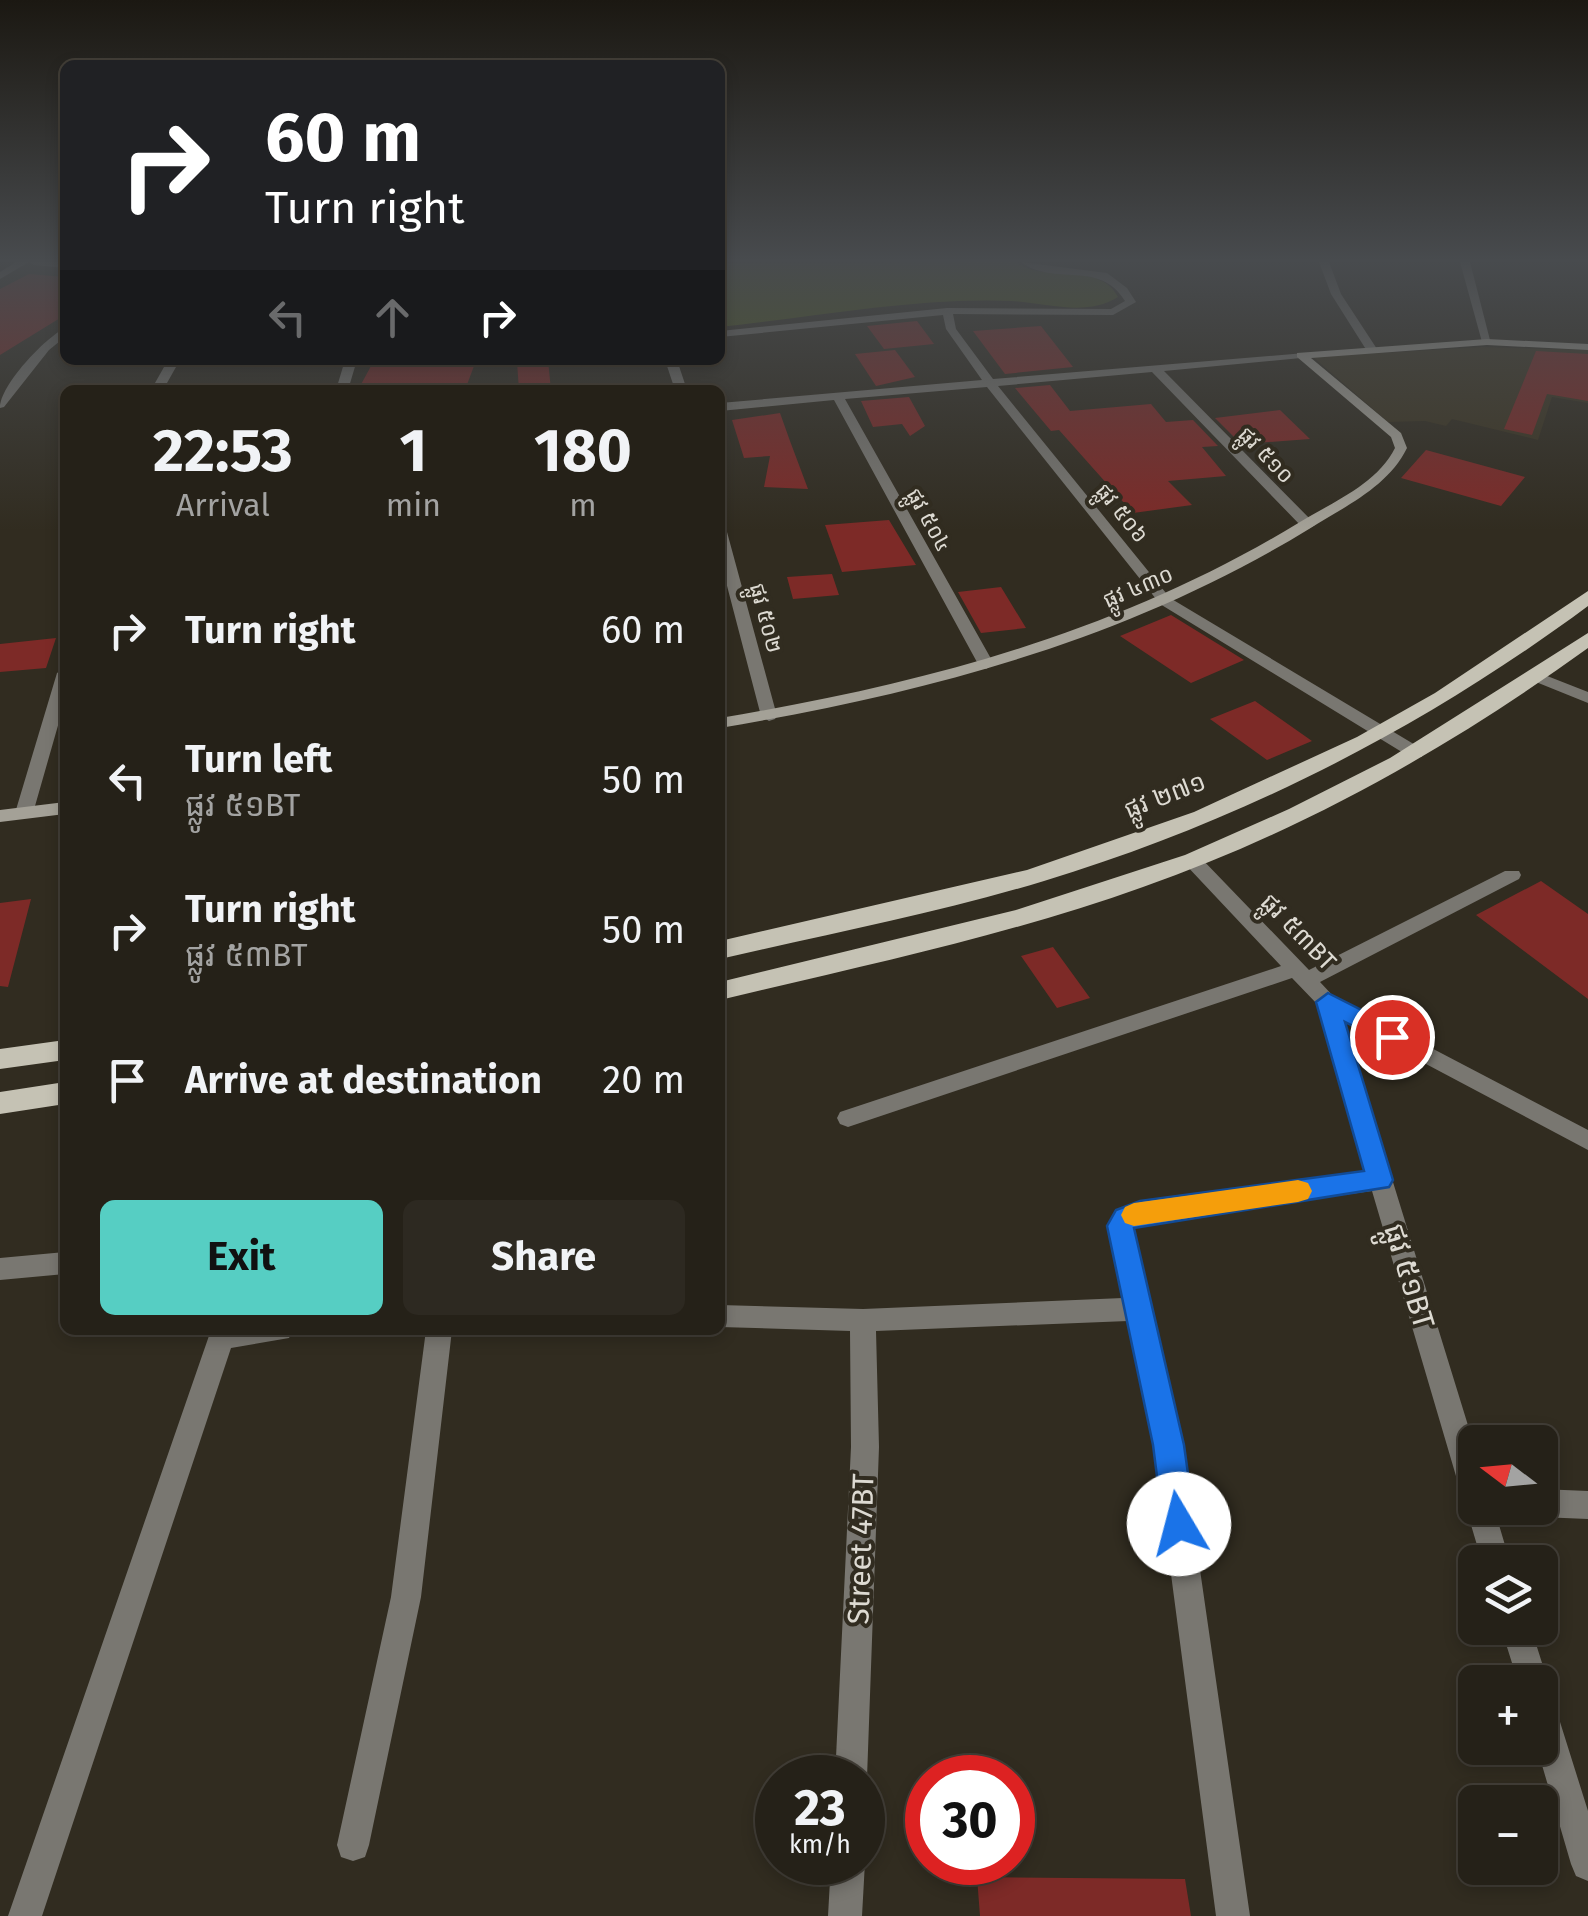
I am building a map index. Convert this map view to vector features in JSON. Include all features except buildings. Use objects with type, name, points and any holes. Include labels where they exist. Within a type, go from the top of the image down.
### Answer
[{"type":"main road","name":"ផ្លូវ ២៧១","points":[[725,949],[952,898],[1165,832],[1380,732],[1506,658],[1588,597]]},
{"type":"main road","points":[[725,991],[977,930],[1192,860],[1308,809],[1416,753],[1537,677],[1588,639]]},
{"type":"main road","points":[[0,1059],[60,1051]]},
{"type":"main road","points":[[0,1102],[60,1094]]},
{"type":"street","points":[[0,404],[43,351]]},
{"type":"street","name":"ផ្លូវ ៥០៦","points":[[967,351],[1165,601],[1416,753]]},
{"type":"street","points":[[725,407],[1342,351]]},
{"type":"street","name":"ផ្លូវ ៤៣០","points":[[725,722],[770,716],[986,664],[1082,634],[1165,601],[1308,526],[1368,485],[1401,448],[1397,436],[1300,355]]},
{"type":"street","name":"ផ្លូវ ៥១០","points":[[1155,368],[1308,526]]},
{"type":"street","name":"ផ្លូវ ៥០៤","points":[[838,396],[986,664]]},
{"type":"street","name":"ផ្លូវ ៥០២","points":[[725,550],[770,716]]},
{"type":"street","points":[[1537,677],[1588,698]]},
{"type":"street","points":[[24,813],[60,691]]},
{"type":"street","points":[[0,816],[60,809]]},
{"type":"street","name":"ផ្លូវ ៥៣BT","points":[[1192,860],[1328,1002],[1588,1141]]},
{"type":"street","points":[[848,1118],[1301,974],[1512,875]]},
{"type":"street","name":"ផ្លូវ ៥១BT","points":[[1328,1002],[1458,1437]]},
{"type":"street","points":[[1232,1916],[1168,1445],[1120,1226],[1126,1218],[1140,1212],[1380,1180]]},
{"type":"street","points":[[0,1269],[60,1263]]},
{"type":"street","points":[[725,1316],[863,1320],[1140,1309]]},
{"type":"street","name":"Street 47BT","points":[[852,1755],[865,1447],[863,1320]]},
{"type":"street","points":[[25,1916],[223,1335]]},
{"type":"street","points":[[352,1845],[406,1597],[437,1335]]},
{"type":"street","points":[[1558,1504],[1588,1505]]},
{"type":"street","points":[[1558,1765],[1588,1864]]},
{"type":"street","points":[[845,1916],[847,1885]]},
{"type":"shaded area","points":[[1407,351],[1588,351],[1588,403],[1552,397],[1538,440],[1452,419],[1446,426],[1425,421],[1388,422],[1313,357]]},
{"type":"slow traffic","points":[[1134,1215],[1298,1191]]},
{"type":"route","points":[[1179,1524],[1168,1445],[1120,1226],[1126,1218],[1140,1212],[1380,1180],[1328,1002],[1392,1037]]}]
